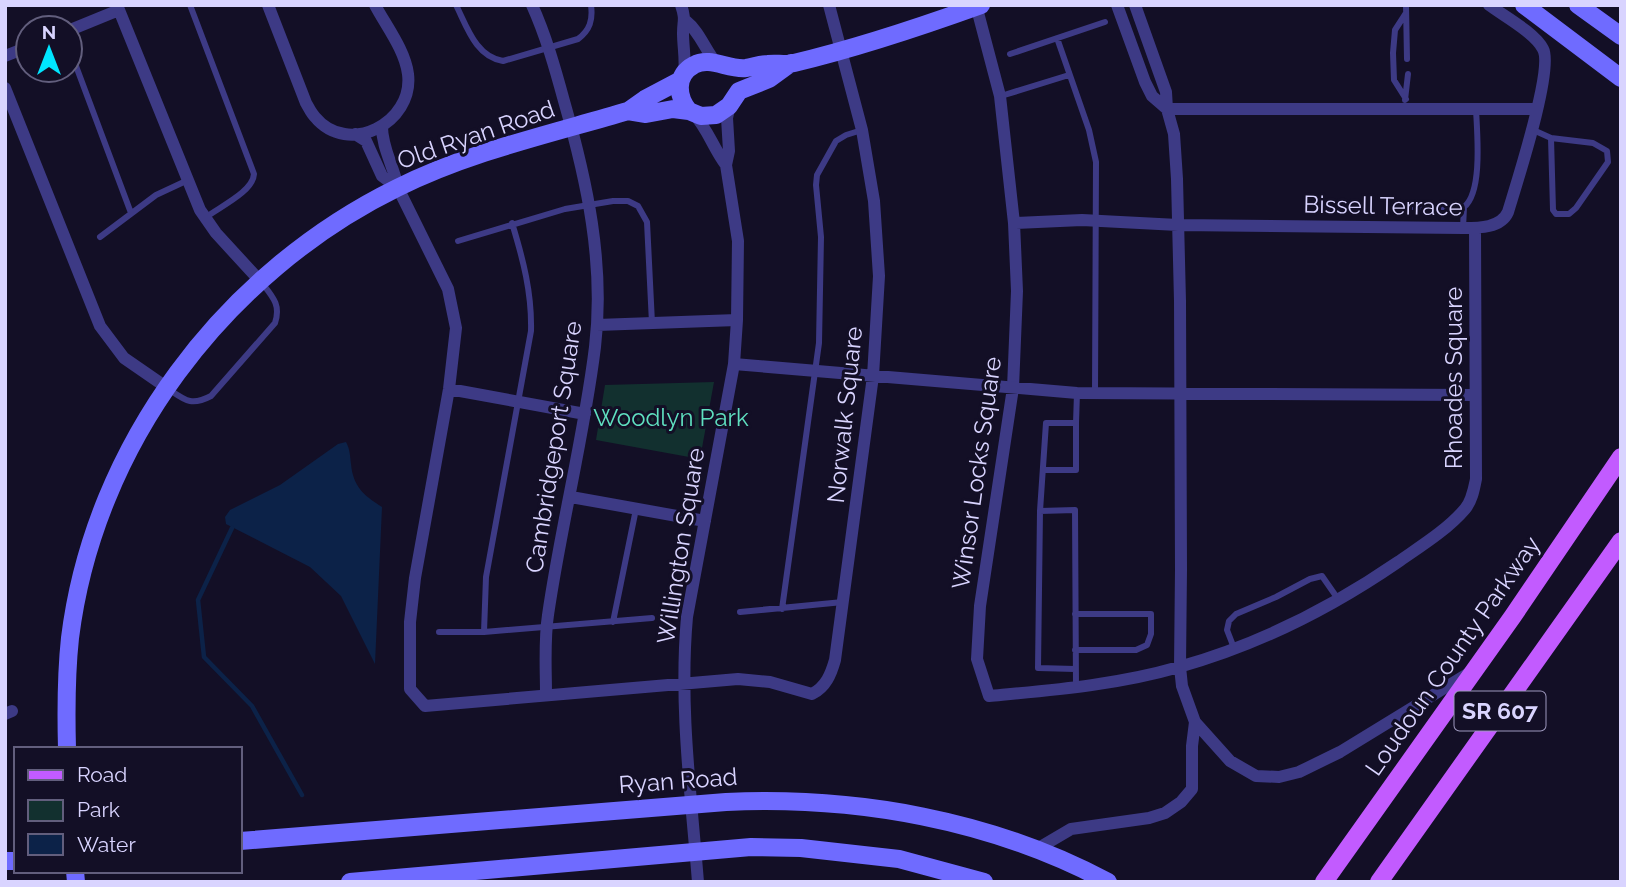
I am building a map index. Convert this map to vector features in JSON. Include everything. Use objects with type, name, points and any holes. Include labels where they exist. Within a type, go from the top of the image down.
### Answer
[{"type":"main road","points":[[1524,5],[1621,78]]},
{"type":"main road","points":[[1578,5],[1621,36]]},
{"type":"main road","name":"Old Ryan Road","points":[[67,747],[65,694],[70,637],[86,562],[118,475],[166,387],[216,324],[260,281],[302,246],[336,222],[398,188],[463,160],[628,111],[682,77],[698,63],[746,68],[765,64],[791,64],[947,18],[978,6]]},
{"type":"main road","name":"Old Ryan Road","points":[[628,111],[646,114],[673,109],[701,116],[716,115],[739,92],[769,79],[791,64]]},
{"type":"main road","points":[[719,65],[727,71],[734,86],[730,103]]},
{"type":"main road","points":[[682,77],[680,97],[691,112]]},
{"type":"main road","name":"Loudoun County Parkway","points":[[1324,882],[1475,670],[1621,457]]},
{"type":"main road","name":"SR 607","points":[[1379,882],[1621,541]]},
{"type":"main road","name":"Ryan Road","points":[[242,841],[752,800],[853,806],[960,824],[1037,849],[1108,882]]},
{"type":"main road","points":[[350,882],[751,847],[850,852],[899,859],[984,882]]},
{"type":"street","points":[[268,5],[306,103],[315,118],[331,129],[355,134],[383,127],[396,115],[408,91],[408,73],[404,61],[375,5]]},
{"type":"street","name":"Cambridgeport Square","points":[[532,5],[549,49],[572,128],[590,205],[597,269],[597,325],[585,414],[547,629],[545,695]]},
{"type":"street","points":[[681,5],[686,21],[683,31],[686,55],[682,77]]},
{"type":"street","name":"Norwalk Square","points":[[684,683],[756,679],[812,694],[819,691],[832,669],[844,602],[873,376],[879,276],[874,201],[862,130],[829,5]]},
{"type":"street","points":[[1117,5],[1145,82],[1152,96],[1167,109],[1405,104],[1536,109]]},
{"type":"street","points":[[1135,5],[1166,92],[1167,109],[1174,134],[1178,225],[1180,667],[1182,687],[1195,722],[1230,761],[1256,776],[1279,777],[1299,772],[1340,752],[1475,670]]},
{"type":"street","name":"Bissell Terrace","points":[[1014,223],[1096,221],[1178,225],[1469,228],[1497,224],[1505,219],[1546,71],[1546,58],[1543,48],[1534,39],[1489,5]]},
{"type":"street","name":"Winsor Locks Square","points":[[978,6],[1000,96],[1014,223],[1017,291],[1013,388],[980,606],[977,659],[989,696]]},
{"type":"street","points":[[84,24],[118,8],[186,181],[205,218],[260,281]]},
{"type":"street","points":[[686,21],[696,28],[706,50],[719,65]]},
{"type":"street","points":[[5,88],[100,326],[124,358],[166,387]]},
{"type":"street","name":"Willington Square","points":[[698,882],[684,683],[687,617],[734,365],[738,242],[726,165],[730,103]]},
{"type":"street","name":"Willington Square","points":[[691,112],[708,131],[717,153],[726,165]]},
{"type":"street","points":[[383,127],[383,141],[398,188],[448,289],[453,306],[456,338],[415,578],[410,622],[410,689],[425,706],[684,683]]},
{"type":"street","points":[[355,134],[366,141],[382,176],[398,188]]},
{"type":"street","name":"Rhoades Square","points":[[989,696],[1076,688],[1180,667],[1234,648],[1339,600],[1431,539],[1466,508],[1476,479],[1469,228]]},
{"type":"street","points":[[597,325],[737,320]]},
{"type":"street","points":[[734,365],[1077,393],[1475,396]]},
{"type":"street","points":[[449,389],[585,414]]},
{"type":"street","points":[[571,497],[705,521]]},
{"type":"street","points":[[1037,849],[1070,829],[1149,818],[1165,813],[1181,803],[1192,789],[1195,722]]},
{"type":"lane","points":[[190,5],[254,174],[253,182],[247,190],[205,218]]},
{"type":"lane","points":[[456,5],[481,50],[495,60],[518,58],[583,35],[591,22],[591,5]]},
{"type":"lane","points":[[1406,9],[1407,59]]},
{"type":"lane","points":[[1405,104],[1394,80],[1393,53],[1395,30],[1406,9]]},
{"type":"lane","points":[[1010,54],[1105,22]]},
{"type":"lane","points":[[1057,38],[1089,130],[1096,162],[1095,393]]},
{"type":"lane","points":[[1405,104],[1408,74]]},
{"type":"lane","points":[[1000,96],[1069,75]]},
{"type":"lane","points":[[83,84],[131,213]]},
{"type":"lane","points":[[1403,207],[1464,206],[1470,202],[1476,186],[1476,108]]},
{"type":"lane","points":[[1531,129],[1551,138],[1593,144],[1607,151],[1608,162],[1569,214],[1556,214],[1553,210],[1551,138]]},
{"type":"lane","points":[[782,609],[816,371],[822,307],[817,175],[836,141],[862,130]]},
{"type":"lane","points":[[100,237],[156,195],[186,181]]},
{"type":"lane","points":[[458,241],[565,209],[628,201],[638,206],[645,215],[648,228],[652,323]]},
{"type":"lane","points":[[1464,206],[1469,228]]},
{"type":"lane","points":[[484,632],[486,577],[528,355],[531,312],[525,263],[512,223]]},
{"type":"lane","points":[[166,387],[188,401],[200,402],[211,396],[275,323],[278,314],[276,301],[260,281]]},
{"type":"lane","points":[[1043,470],[1076,470],[1077,393]]},
{"type":"lane","points":[[1075,669],[1038,668],[1040,511],[1046,423],[1076,423]]},
{"type":"lane","points":[[613,622],[636,509]]},
{"type":"lane","points":[[1040,511],[1075,510],[1076,688]]},
{"type":"lane","points":[[1234,648],[1227,630],[1229,621],[1236,614],[1310,579],[1322,576],[1339,600]]},
{"type":"lane","points":[[740,612],[844,602]]},
{"type":"lane","points":[[1075,614],[1151,614],[1151,634],[1147,645],[1136,650],[1075,650]]},
{"type":"lane","points":[[439,632],[547,629],[652,618]]},
{"type":"green space","name":"Woodlyn Park","points":[[714,382],[700,459],[596,440],[605,385]]},
{"type":"water","points":[[346,442],[357,484],[364,494],[382,507],[375,664],[341,596],[310,567],[226,524],[225,517],[230,510],[280,485],[338,444]]},
{"type":"waterway","points":[[232,528],[198,600],[204,657],[252,706],[302,795]]}]
